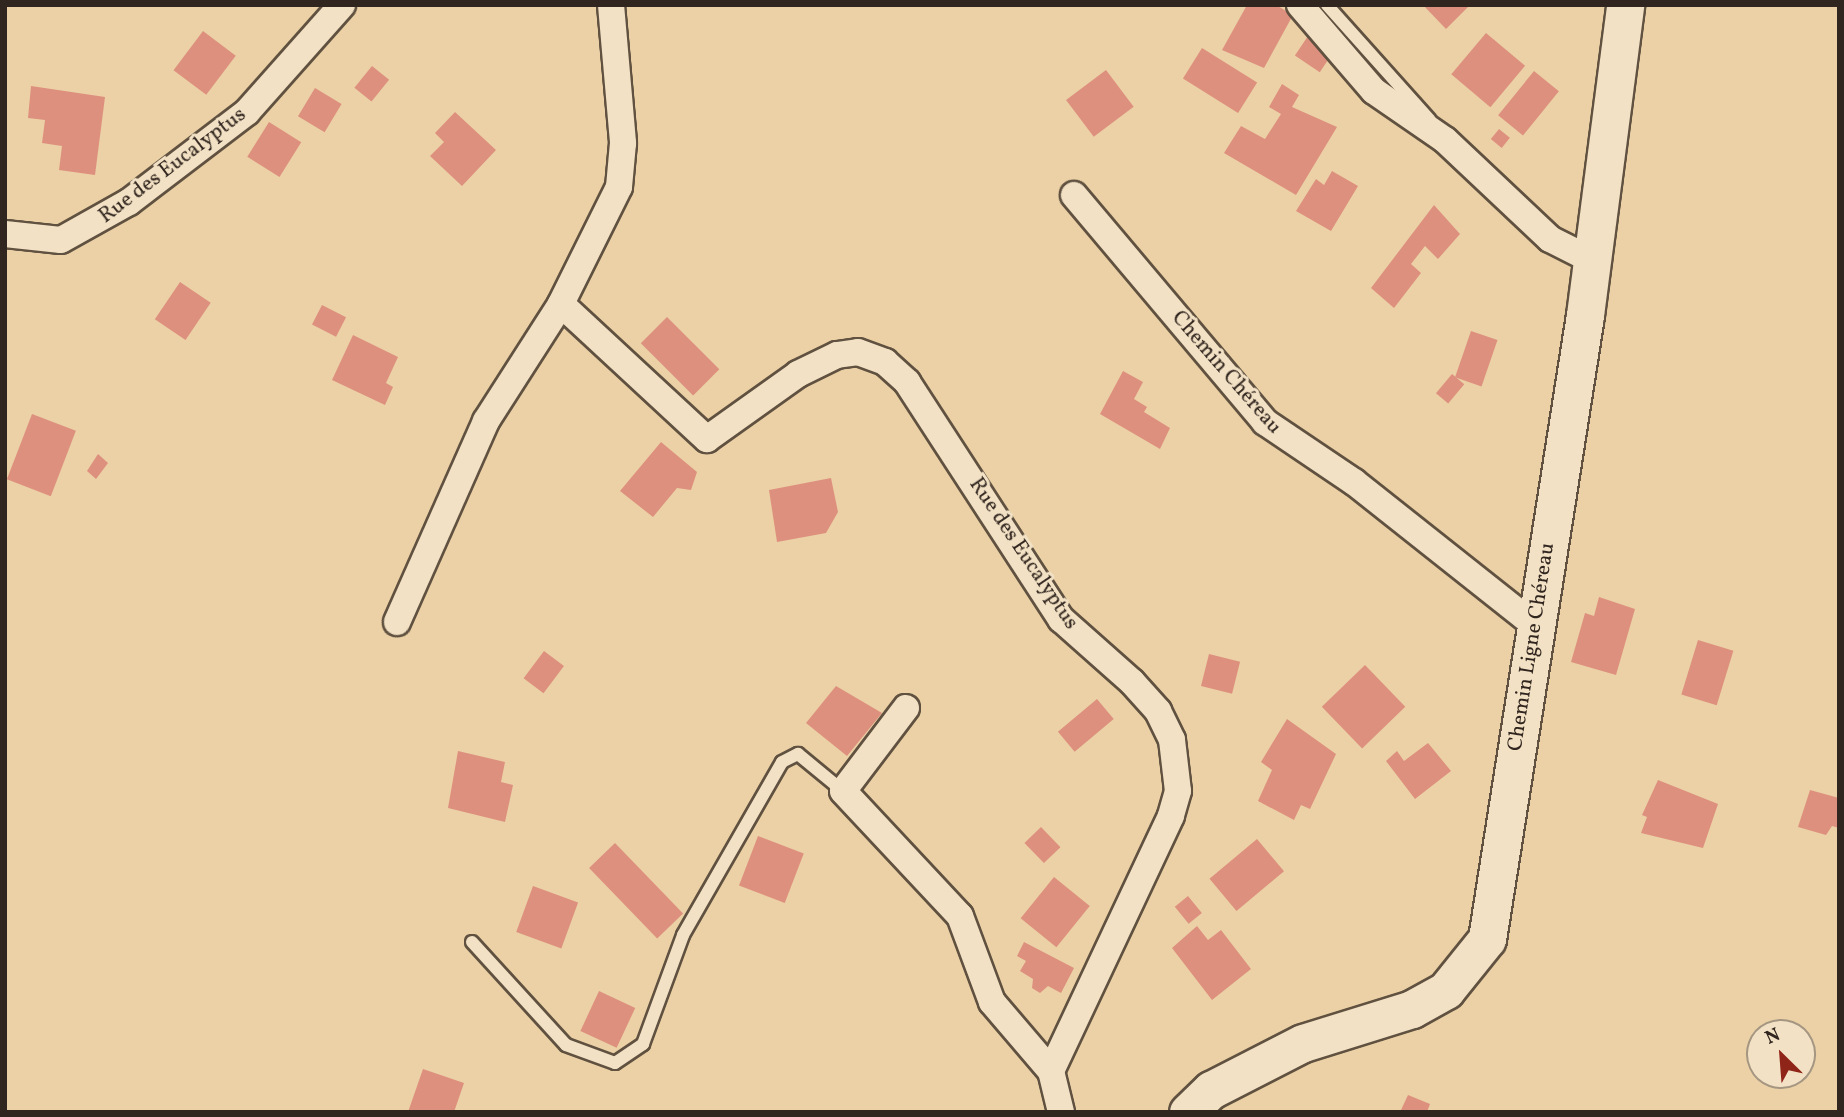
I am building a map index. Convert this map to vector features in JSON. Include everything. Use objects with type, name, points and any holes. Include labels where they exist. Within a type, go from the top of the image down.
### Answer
[{"type":"street","name":"Rue des Eucalyptus","points":[[5,234],[61,240],[129,202],[247,112],[342,5]]},
{"type":"street","points":[[397,622],[486,421],[561,304],[619,187],[623,143],[611,5]]},
{"type":"street","points":[[1300,5],[1374,91],[1445,139],[1550,239],[1592,260]]},
{"type":"street","name":"Chemin Ligne Chéreau","points":[[1188,1112],[1212,1090],[1303,1043],[1412,1009],[1469,968],[1487,939],[1592,260],[1625,5]]},
{"type":"street","name":"Chemin Chéreau","points":[[1074,195],[1265,422],[1354,482],[1536,626]]},
{"type":"street","name":"Rue des Eucalyptus","points":[[561,304],[707,439],[798,374],[837,355],[858,352],[884,362],[914,393],[1061,619],[1158,711],[1177,765],[1171,816],[1051,1071]]},
{"type":"street","points":[[906,708],[843,790],[960,916],[992,1002],[1051,1071],[1061,1112]]},
{"type":"lane","points":[[1327,5],[1445,139]]},
{"type":"lane","points":[[472,942],[566,1045],[615,1063],[643,1044],[683,935],[782,762],[798,754],[843,790]]},
{"type":"building","points":[[1247,5],[1276,5],[1293,15],[1264,68],[1222,50]]},
{"type":"building","points":[[1423,5],[1470,5],[1446,29]]},
{"type":"building","points":[[203,31],[236,56],[206,95],[174,70]]},
{"type":"building","points":[[1310,33],[1335,50],[1320,72],[1295,55]]},
{"type":"building","points":[[1486,33],[1525,66],[1490,107],[1451,74]]},
{"type":"building","points":[[1202,48],[1257,82],[1238,113],[1183,79]]},
{"type":"building","points":[[372,66],[389,80],[371,102],[354,88]]},
{"type":"building","points":[[1106,70],[1134,107],[1094,137],[1066,100]]},
{"type":"building","points":[[1534,71],[1559,91],[1523,135],[1498,115]]},
{"type":"building","points":[[1282,84],[1299,95],[1292,107],[1337,127],[1296,195],[1224,153],[1241,126],[1265,139],[1281,114],[1269,107]]},
{"type":"building","points":[[31,86],[105,97],[95,175],[59,170],[62,146],[42,143],[45,120],[28,118]]},
{"type":"building","points":[[315,88],[342,104],[325,132],[298,116]]},
{"type":"building","points":[[455,112],[496,150],[462,186],[430,156],[444,142],[435,133]]},
{"type":"building","points":[[269,122],[301,142],[279,177],[247,157]]},
{"type":"building","points":[[1499,129],[1510,138],[1502,148],[1491,139]]},
{"type":"building","points":[[1332,171],[1358,186],[1331,231],[1296,211],[1316,179],[1324,185]]},
{"type":"building","points":[[1434,205],[1460,234],[1438,259],[1425,246],[1411,264],[1421,273],[1394,308],[1371,288]]},
{"type":"building","points":[[180,282],[211,303],[186,340],[155,319]]},
{"type":"building","points":[[322,305],[346,317],[336,337],[312,325]]},
{"type":"building","points":[[667,317],[719,369],[693,395],[641,343]]},
{"type":"building","points":[[1471,331],[1497,340],[1482,386],[1455,377]]},
{"type":"building","points":[[353,335],[398,357],[386,383],[393,387],[385,405],[332,380]]},
{"type":"building","points":[[1123,371],[1143,382],[1134,399],[1147,407],[1144,412],[1170,428],[1160,449],[1100,414]]},
{"type":"building","points":[[1452,374],[1464,384],[1448,403],[1436,393]]},
{"type":"building","points":[[32,414],[76,431],[51,496],[7,479]]},
{"type":"building","points":[[661,442],[697,472],[691,490],[677,488],[653,517],[620,491]]},
{"type":"building","points":[[98,454],[108,463],[96,479],[87,471]]},
{"type":"building","points":[[831,478],[838,512],[826,533],[777,542],[769,490]]},
{"type":"building","points":[[1599,597],[1635,609],[1616,675],[1571,662],[1585,613],[1594,616]]},
{"type":"building","points":[[1698,640],[1733,651],[1717,705],[1681,695]]},
{"type":"building","points":[[544,651],[564,666],[544,693],[524,678]]},
{"type":"building","points":[[1209,654],[1240,662],[1232,694],[1201,686]]},
{"type":"building","points":[[1365,665],[1405,707],[1362,748],[1322,707]]},
{"type":"building","points":[[836,686],[882,713],[847,756],[806,723]]},
{"type":"building","points":[[1097,699],[1114,719],[1075,752],[1058,732]]},
{"type":"building","points":[[1287,719],[1336,754],[1310,809],[1301,805],[1294,820],[1258,801],[1272,770],[1261,762]]},
{"type":"building","points":[[1428,743],[1451,771],[1415,799],[1386,761],[1397,751],[1404,761]]},
{"type":"building","points":[[458,751],[505,762],[501,782],[513,785],[505,822],[448,808]]},
{"type":"building","points":[[1658,780],[1718,804],[1703,848],[1641,833],[1647,817],[1642,815]]},
{"type":"building","points":[[1810,790],[1839,798],[1839,828],[1832,826],[1826,835],[1798,827]]},
{"type":"building","points":[[1041,827],[1060,847],[1044,863],[1024,843]]},
{"type":"building","points":[[758,836],[804,854],[785,903],[739,885]]},
{"type":"building","points":[[1257,839],[1284,871],[1237,911],[1210,879]]},
{"type":"building","points":[[615,843],[683,913],[657,939],[589,868]]},
{"type":"building","points":[[1054,877],[1090,906],[1056,947],[1021,918]]},
{"type":"building","points":[[533,886],[578,902],[561,948],[516,932]]},
{"type":"building","points":[[1188,896],[1202,913],[1189,924],[1175,907]]},
{"type":"building","points":[[1197,926],[1208,940],[1221,930],[1251,969],[1212,1000],[1172,948]]},
{"type":"building","points":[[1024,942],[1074,968],[1061,993],[1048,986],[1040,993],[1032,988],[1033,979],[1020,971],[1026,961],[1017,956]]},
{"type":"building","points":[[599,991],[635,1008],[617,1048],[580,1031]]},
{"type":"building","points":[[423,1069],[464,1083],[454,1112],[408,1112]]},
{"type":"building","points":[[1408,1095],[1430,1104],[1427,1112],[1401,1110]]}]
